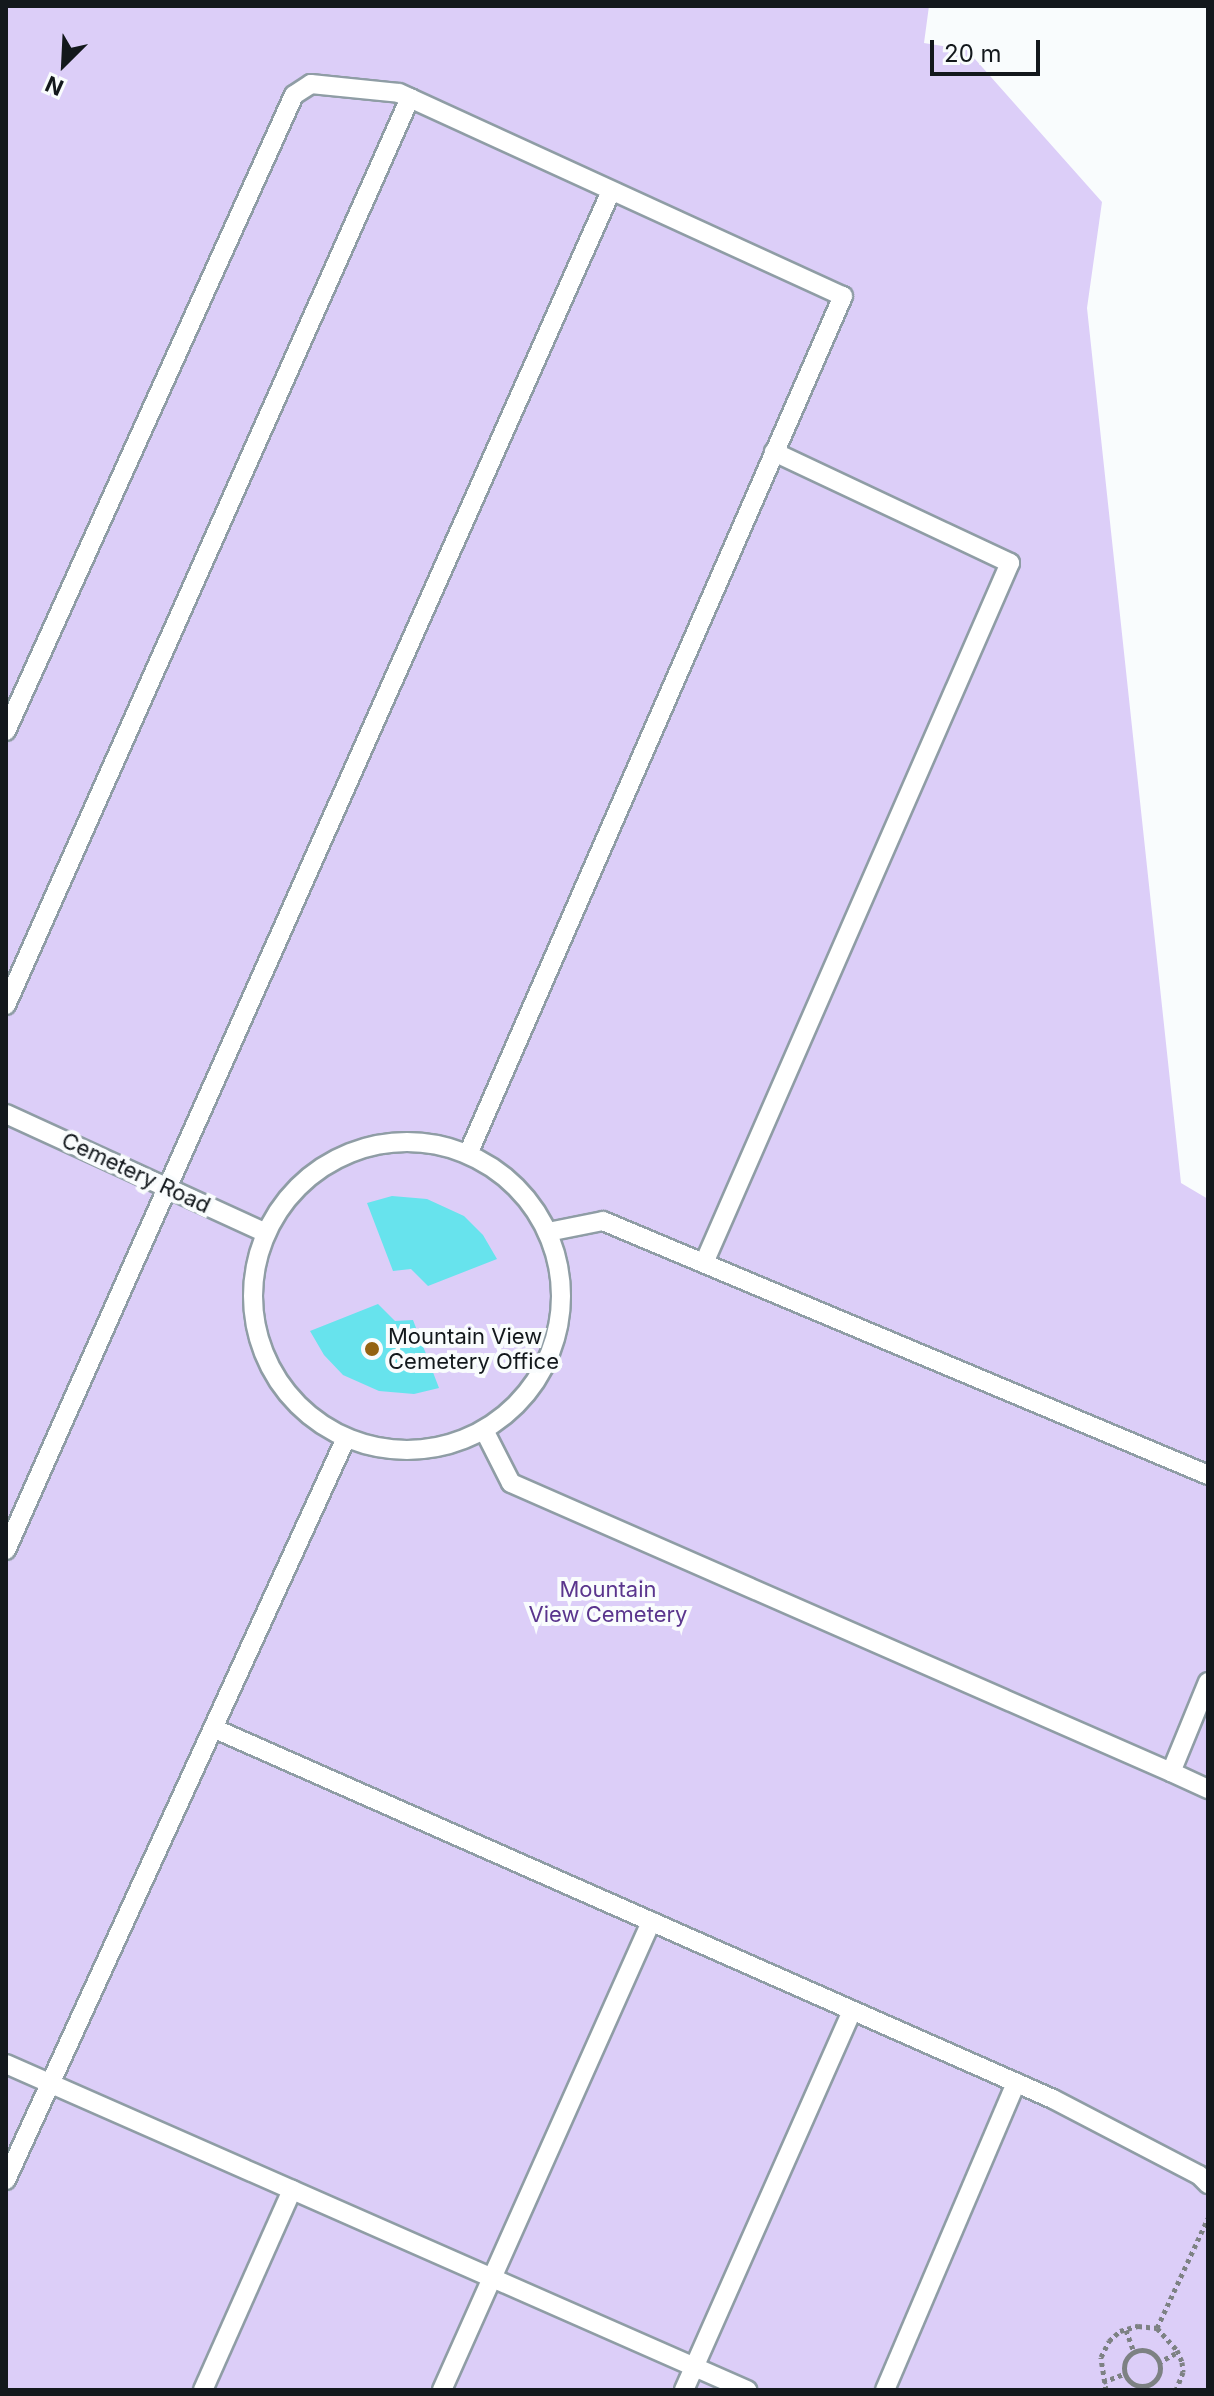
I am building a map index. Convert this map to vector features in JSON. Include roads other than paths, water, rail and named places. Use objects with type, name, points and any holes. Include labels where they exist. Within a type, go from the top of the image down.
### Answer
[{"type":"lane","points":[[6,731],[294,95],[311,84],[399,93],[843,296],[468,1154]]},
{"type":"lane","points":[[6,1005],[410,98]]},
{"type":"lane","points":[[6,1550],[611,191]]},
{"type":"lane","points":[[704,1263],[1010,563],[774,452]]},
{"type":"lane","name":"Cemetery Road","points":[[6,1114],[266,1233]]},
{"type":"lane","points":[[412,1141],[468,1154],[493,1167],[515,1186],[534,1207],[548,1232],[562,1287],[554,1344],[544,1370],[527,1394],[484,1430],[458,1442],[402,1450],[346,1438],[299,1406],[280,1384],[266,1359],[252,1305],[254,1276],[266,1233],[287,1198],[307,1178],[356,1150],[412,1141]]},
{"type":"lane","points":[[548,1232],[603,1221],[1208,1475]]},
{"type":"lane","points":[[484,1430],[511,1483],[1208,1789]]},
{"type":"lane","points":[[6,2180],[346,1438]]},
{"type":"lane","points":[[1171,1772],[1208,1682]]},
{"type":"lane","points":[[213,1728],[1016,2083],[1199,2175],[1208,2184]]},
{"type":"lane","points":[[442,2390],[651,1922]]},
{"type":"lane","points":[[684,2390],[852,2011]]},
{"type":"lane","points":[[6,2064],[747,2390]]},
{"type":"lane","points":[[885,2390],[1016,2083]]},
{"type":"lane","points":[[203,2390],[292,2190]]},
{"type":"place","name":"Mountain View Cemetery Office","points":[[372,1349]]},
{"type":"park label","name":"Mountain View Cemetery","points":[[608,1602]]}]
